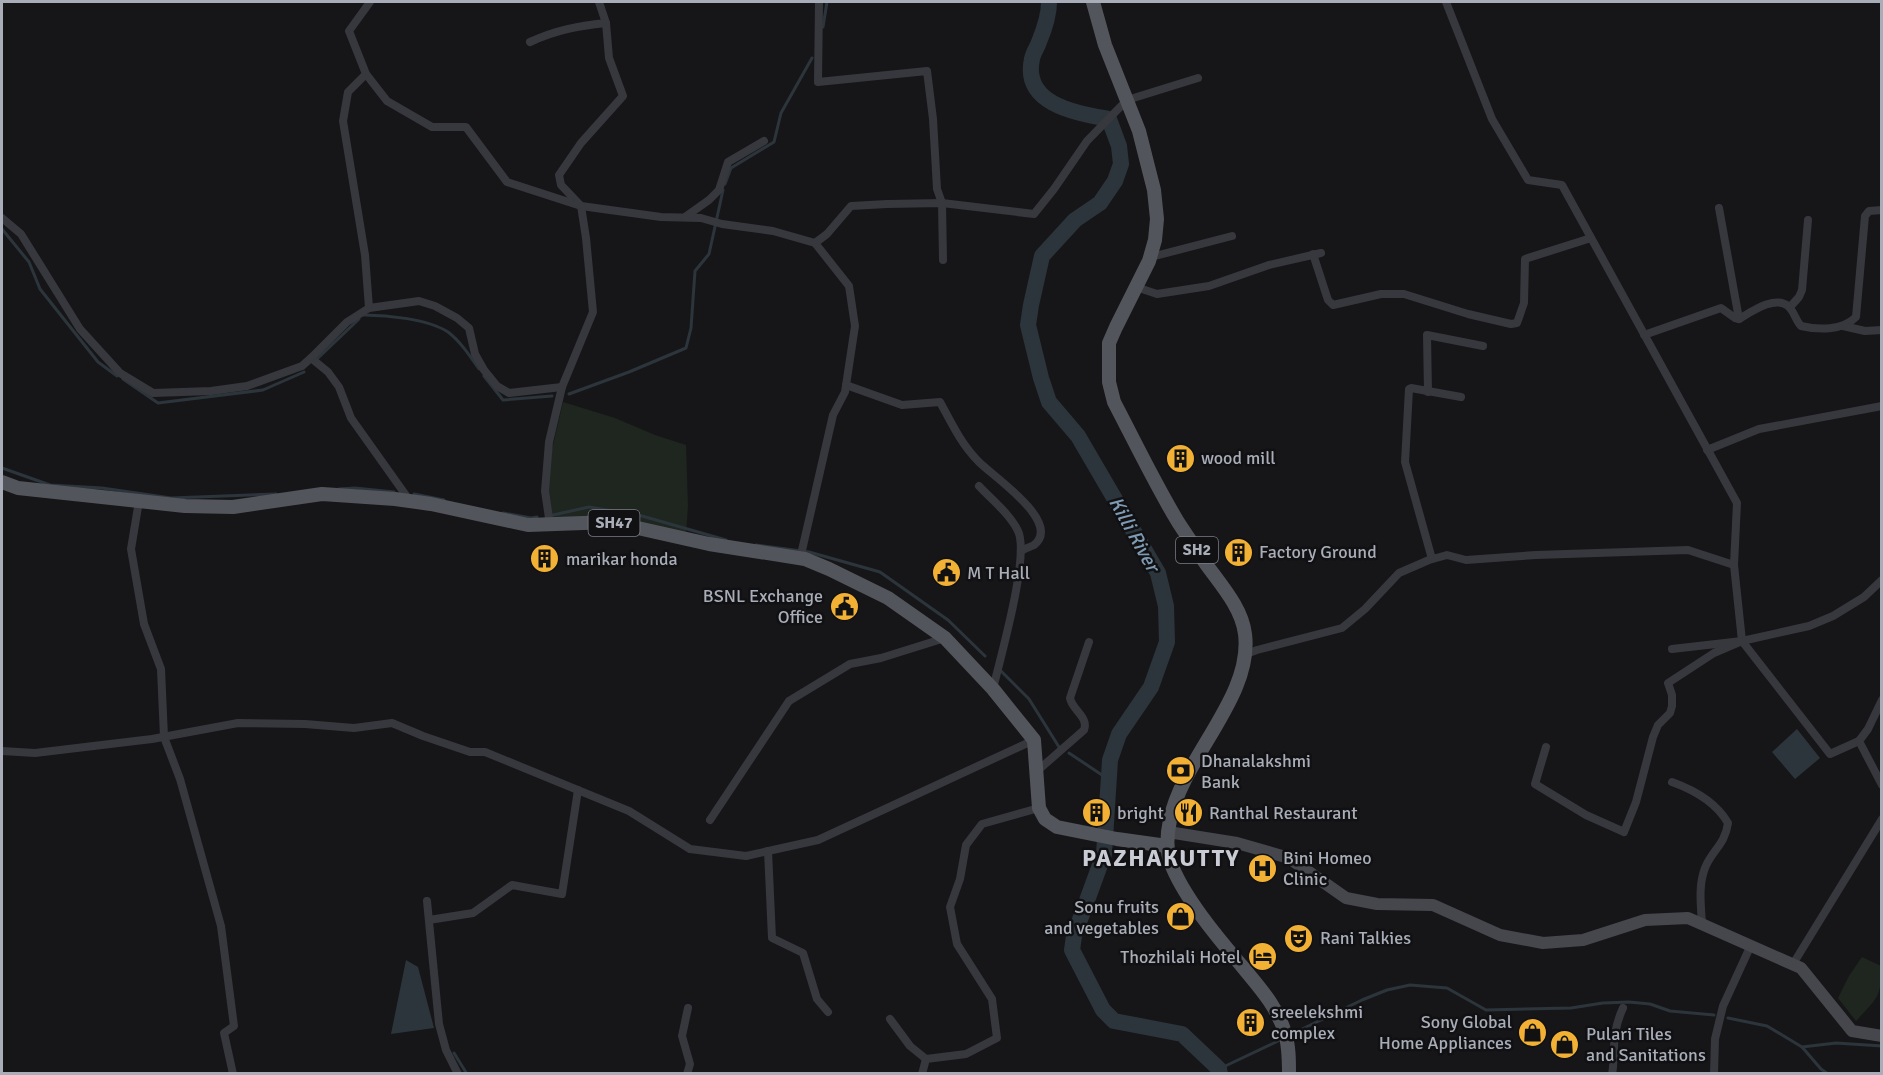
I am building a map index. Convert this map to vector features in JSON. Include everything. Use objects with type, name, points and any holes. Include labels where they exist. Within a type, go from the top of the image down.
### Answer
[{"type":"main road","name":"SH2","points":[[1093,2],[1106,45],[1139,131],[1154,190],[1157,219],[1155,240],[1150,257],[1110,343],[1109,382],[1114,402],[1178,521],[1238,612],[1245,633],[1246,654],[1235,693],[1181,786],[1173,808],[1168,839]]},
{"type":"main road","name":"SH47","points":[[2,482],[18,488],[185,506],[233,507],[322,494],[411,501],[528,525],[611,522],[709,544],[805,559],[888,598],[945,639],[993,689],[1034,741]]},
{"type":"main road","points":[[1034,741],[1039,808],[1045,819],[1057,827],[1117,839],[1237,843],[1289,858],[1346,898],[1377,904],[1433,905],[1500,935],[1543,943],[1583,940],[1645,920],[1688,918],[1801,968],[1852,1031],[1881,1036]]},
{"type":"main road","points":[[1168,839],[1170,860],[1201,914],[1266,995],[1278,1014],[1286,1034],[1289,1074]]},
{"type":"main road","points":[[1289,1055],[1297,1074]]},
{"type":"street","points":[[370,2],[349,30],[366,74],[387,101],[432,127],[466,127],[507,182],[581,206],[661,217],[701,218],[722,224],[773,231],[815,243],[849,286],[855,326],[845,392],[833,415],[800,559]]},
{"type":"street","points":[[550,525],[545,491],[549,442],[562,387],[593,312],[581,206],[561,185],[559,174],[581,143],[623,96],[609,58],[606,23],[599,2]]},
{"type":"street","points":[[819,2],[818,82],[927,71],[933,120],[937,189],[942,203],[943,260]]},
{"type":"street","points":[[1446,2],[1492,119],[1528,180],[1562,185],[1737,503],[1734,566],[1742,641],[1830,754],[1859,741],[1868,729],[1881,700]]},
{"type":"street","points":[[530,42],[574,27],[606,23]]},
{"type":"street","points":[[366,74],[348,92],[344,122],[365,255],[369,308]]},
{"type":"street","points":[[815,243],[827,234],[851,206],[942,203],[1034,214],[1087,141],[1127,100],[1198,78]]},
{"type":"street","points":[[684,218],[719,190],[728,162],[764,141]]},
{"type":"street","points":[[1719,208],[1739,319]]},
{"type":"street","points":[[1843,326],[1856,317],[1865,216],[1869,211],[1881,210]]},
{"type":"street","points":[[2,218],[21,234],[80,330],[120,373],[153,393],[211,391],[247,386],[302,366],[348,322],[369,308],[419,301],[435,306],[457,318],[469,328],[475,354],[497,386],[509,393],[562,387]]},
{"type":"street","points":[[1790,307],[1802,290],[1808,220]]},
{"type":"street","points":[[1150,257],[1232,236]]},
{"type":"street","points":[[1136,287],[1157,294],[1209,286],[1269,265],[1317,254],[1328,300],[1333,304],[1381,294],[1404,294],[1468,314],[1511,324],[1517,323],[1524,303],[1525,259],[1591,238]]},
{"type":"street","points":[[1739,319],[1760,307],[1776,302],[1790,307],[1801,327],[1843,326],[1865,331],[1881,330]]},
{"type":"street","points":[[1644,335],[1721,308],[1739,319]]},
{"type":"street","points":[[1428,392],[1427,335],[1483,346]]},
{"type":"street","points":[[311,358],[328,372],[339,387],[351,418],[411,501]]},
{"type":"street","points":[[846,385],[902,405],[940,402],[976,460],[1030,507],[1037,516],[1041,529],[1040,537],[1034,545],[1021,551]]},
{"type":"street","points":[[1432,559],[1405,462],[1409,389],[1461,397]]},
{"type":"street","points":[[1707,450],[1758,429],[1881,406]]},
{"type":"street","points":[[978,486],[1012,521],[1019,533],[1021,551],[1019,582],[993,689]]},
{"type":"street","points":[[139,501],[131,549],[144,624],[160,669],[164,737],[180,779],[220,926],[234,1026],[224,1033],[233,1074]]},
{"type":"street","points":[[1246,654],[1342,628],[1365,609],[1399,573],[1447,555],[1466,560],[1536,555],[1688,550],[1734,566]]},
{"type":"street","points":[[1672,649],[1742,641],[1809,626],[1833,616],[1864,597],[1881,580]]},
{"type":"street","points":[[710,820],[789,701],[850,664],[881,658],[945,639]]},
{"type":"street","points":[[1546,747],[1535,784],[1586,814],[1624,832],[1642,783],[1653,737],[1658,725],[1670,713],[1672,695],[1668,683],[1714,653],[1742,641]]},
{"type":"street","points":[[1036,772],[1086,726],[1071,704],[1070,698],[1089,642]]},
{"type":"street","points":[[2,751],[35,753],[164,737],[238,723],[305,724],[354,728],[392,723],[471,752],[485,752],[629,811],[690,849],[746,856],[818,840],[1034,741]]},
{"type":"street","points":[[1859,741],[1881,785]]},
{"type":"street","points":[[1672,782],[1693,789],[1722,812],[1728,823],[1724,840],[1706,865],[1702,879],[1702,924]]},
{"type":"street","points":[[429,920],[473,913],[512,885],[562,894],[578,790]]},
{"type":"street","points":[[890,1020],[910,1046],[926,1059],[966,1054],[997,1038],[992,999],[957,944],[950,907],[960,879],[966,846],[982,824],[1039,808]]},
{"type":"street","points":[[1793,964],[1881,819]]},
{"type":"street","points":[[768,851],[772,938],[803,952],[818,999],[828,1012]]},
{"type":"street","points":[[427,901],[439,1024],[446,1050],[458,1074]]},
{"type":"street","points":[[1714,1074],[1715,1039],[1723,1006],[1750,945]]},
{"type":"street","points":[[687,1074],[690,1064],[682,1036],[688,1008]]},
{"type":"street","points":[[1612,1074],[1615,1035],[1623,1008]]},
{"type":"street","points":[[922,1074],[926,1059]]},
{"type":"shaded area","points":[[563,402],[615,418],[686,445],[688,506],[686,534],[559,522],[546,512],[551,454]]},
{"type":"shaded area","points":[[1797,729],[1820,758],[1795,779],[1772,752]]},
{"type":"shaded area","points":[[1862,957],[1881,966],[1880,985],[1873,1002],[1856,1021],[1838,998]]},
{"type":"shaded area","points":[[406,960],[418,967],[434,1028],[391,1034]]},
{"type":"waterway","points":[[823,27],[827,2]]},
{"type":"waterway","name":"Killi River","points":[[1049,2],[1044,27],[1032,59],[1031,75],[1035,87],[1044,97],[1068,110],[1109,119],[1119,146],[1121,164],[1115,181],[1100,203],[1075,220],[1042,256],[1028,325],[1049,402],[1078,436],[1158,573],[1166,606],[1167,642],[1151,687],[1119,734],[1110,760],[1104,854],[1074,936],[1072,950],[1103,1010],[1114,1021],[1182,1034],[1219,1069],[1220,1074]]},
{"type":"waterway","points":[[725,184],[731,168],[774,142],[781,113],[812,58]]},
{"type":"waterway","points":[[569,394],[686,348],[691,328],[695,271],[709,254],[723,190]]},
{"type":"waterway","points":[[2,229],[29,262],[40,289],[98,362],[117,376]]},
{"type":"waterway","points":[[364,315],[407,319],[440,328],[457,340],[479,369]]},
{"type":"waterway","points":[[318,358],[359,319]]},
{"type":"waterway","points":[[123,379],[158,403],[263,390],[304,372]]},
{"type":"waterway","points":[[484,376],[503,400],[552,396]]},
{"type":"waterway","points":[[2,468],[50,485],[102,488],[171,498],[276,494]]},
{"type":"waterway","points":[[339,489],[355,488],[394,492]]},
{"type":"waterway","points":[[414,494],[444,500]]},
{"type":"waterway","points":[[553,515],[589,507],[642,516],[726,540]]},
{"type":"waterway","points":[[503,513],[537,517]]},
{"type":"waterway","points":[[756,545],[809,552],[880,572],[948,620],[985,656]]},
{"type":"waterway","points":[[1000,670],[1029,699],[1059,747]]},
{"type":"waterway","points":[[1069,753],[1108,779]]},
{"type":"waterway","points":[[1294,1033],[1362,1000],[1387,990],[1410,985],[1447,988],[1486,1010],[1571,1008],[1629,1002],[1650,1004],[1670,1011],[1714,1015]]},
{"type":"waterway","points":[[1728,1018],[1767,1026],[1802,1047],[1836,1043],[1882,1046]]},
{"type":"waterway","points":[[1219,1069],[1278,1041]]},
{"type":"waterway","points":[[1802,1047],[1828,1074]]},
{"type":"waterway","points":[[454,1053],[467,1074]]},
{"type":"place","name":"wood mill","points":[[1180,458]]},
{"type":"place","name":"Factory Ground","points":[[1238,552]]},
{"type":"place","name":"marikar honda","points":[[545,559]]},
{"type":"place","name":"M T Hall","points":[[946,573]]},
{"type":"place","name":"BSNL Exchange Office","points":[[844,606]]},
{"type":"place","name":"Dhanalakshmi Bank","points":[[1180,771]]},
{"type":"place","name":"bright","points":[[1096,813]]},
{"type":"place","name":"Ranthal Restaurant","points":[[1188,813]]},
{"type":"place","name":"Bini Homeo Clinic","points":[[1262,868]]},
{"type":"place","name":"Sonu fruits and vegetables","points":[[1180,917]]},
{"type":"place","name":"Rani Talkies","points":[[1299,938]]},
{"type":"place","name":"Thozhilali Hotel","points":[[1262,957]]},
{"type":"place","name":"sreelekshmi complex","points":[[1250,1022]]},
{"type":"place","name":"Sony Global Home Appliances","points":[[1533,1032]]},
{"type":"place","name":"Pulari Tiles and Sanitations","points":[[1565,1044]]},
{"type":"district","name":"PAZHAKUTTY","points":[[1161,858]]}]
